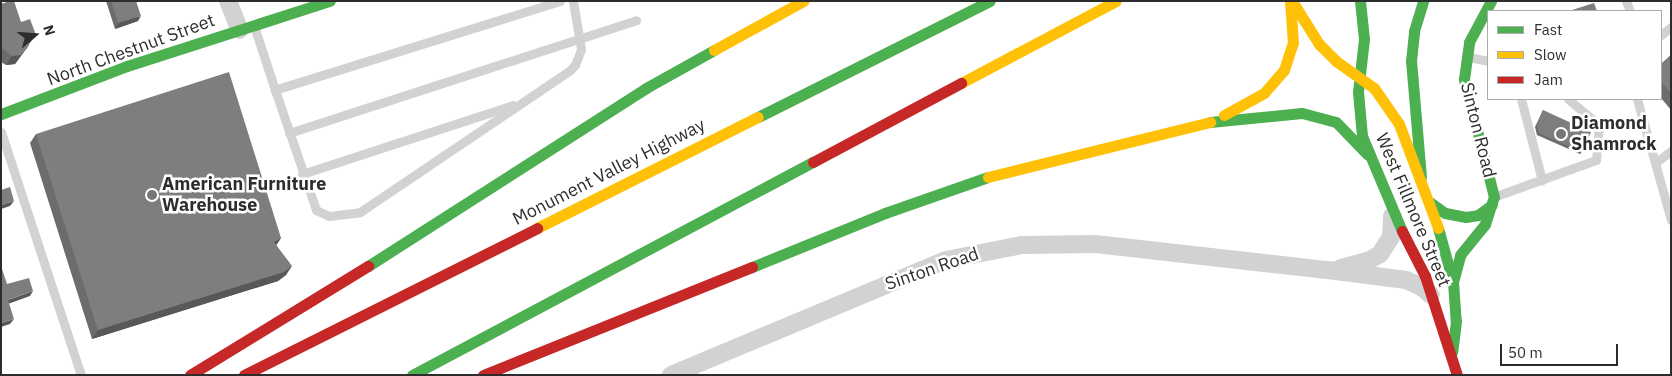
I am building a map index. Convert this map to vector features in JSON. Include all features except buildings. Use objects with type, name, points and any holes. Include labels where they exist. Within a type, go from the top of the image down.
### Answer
[{"type":"main road","name":"North Chestnut Street","points":[[1,114],[127,66],[330,1]]},
{"type":"main road","points":[[190,375],[282,321],[637,93],[803,1]]},
{"type":"main road","name":"Monument Valley Highway","points":[[244,375],[990,1]]},
{"type":"main road","points":[[412,375],[1116,1]]},
{"type":"main road","points":[[1209,122],[1255,99],[1284,70],[1293,43],[1291,1]]},
{"type":"main road","name":"West Fillmore Street","points":[[1291,1],[1309,32],[1329,55],[1374,88],[1391,108],[1421,177],[1453,282],[1456,321],[1452,352]]},
{"type":"main road","name":"West Fillmore Street","points":[[1360,1],[1364,39],[1358,103],[1367,154],[1390,209],[1416,254],[1452,352],[1456,375]]},
{"type":"main road","points":[[1421,177],[1411,61],[1414,31],[1423,1]]},
{"type":"main road","name":"Sinton Road","points":[[1491,1],[1473,32],[1466,56],[1467,99],[1493,201]]},
{"type":"main road","points":[[484,375],[854,225],[970,183],[1209,122],[1280,114],[1315,115],[1343,127],[1367,154]]},
{"type":"main road","points":[[1430,203],[1446,213],[1466,217],[1478,215],[1493,201]]},
{"type":"main road","points":[[1453,282],[1460,255],[1485,224],[1493,201]]},
{"type":"street","points":[[228,1],[247,28]]},
{"type":"street","name":"Sinton Road","points":[[1328,270],[1360,264],[1380,254],[1392,235],[1390,209]]},
{"type":"street","name":"Sinton Road","points":[[671,375],[928,267],[1003,247],[1058,242],[1095,244],[1328,270],[1406,280],[1422,287],[1431,296]]},
{"type":"lane","points":[[274,90],[560,1]]},
{"type":"lane","points":[[247,28],[274,90],[316,210],[329,216],[352,215],[524,102],[575,65],[581,49],[573,1]]},
{"type":"lane","points":[[289,133],[636,20]]},
{"type":"lane","points":[[1466,56],[1487,62]]},
{"type":"lane","points":[[1521,100],[1542,180]]},
{"type":"lane","points":[[1493,201],[1596,160],[1599,125],[1569,100]]},
{"type":"lane","points":[[1637,100],[1671,220]]},
{"type":"lane","points":[[302,174],[524,102]]},
{"type":"lane","points":[[1,132],[81,375]]},
{"type":"lane","points":[[1655,163],[1671,151]]},
{"type":"traffic: fast","points":[[1,114],[127,66],[330,1]]},
{"type":"traffic: fast","points":[[758,117],[990,1]]},
{"type":"traffic: fast","points":[[1360,1],[1364,39],[1358,92],[1362,136],[1402,231]]},
{"type":"traffic: fast","points":[[1421,177],[1411,61],[1414,31],[1423,1]]},
{"type":"traffic: fast","points":[[1453,282],[1460,255],[1485,224],[1494,197],[1464,79],[1469,42],[1491,1]]},
{"type":"traffic: fast","points":[[368,266],[646,88],[714,50]]},
{"type":"traffic: fast","points":[[1210,122],[1302,113],[1336,122],[1367,154]]},
{"type":"traffic: fast","points":[[412,375],[813,162]]},
{"type":"traffic: fast","points":[[752,267],[885,213],[988,177]]},
{"type":"traffic: fast","points":[[1431,203],[1445,213],[1466,217],[1478,215],[1492,205]]},
{"type":"traffic: fast","points":[[1438,228],[1453,282],[1456,321],[1452,352]]},
{"type":"traffic: slow","points":[[714,50],[803,1]]},
{"type":"traffic: slow","points":[[961,83],[1116,1]]},
{"type":"traffic: slow","points":[[1224,115],[1264,93],[1284,70],[1293,43],[1290,1]]},
{"type":"traffic: slow","points":[[1292,1],[1319,44],[1336,61],[1374,88],[1399,124],[1438,228]]},
{"type":"traffic: slow","points":[[537,228],[758,117]]},
{"type":"traffic: slow","points":[[988,177],[1210,122]]},
{"type":"traffic: jam","points":[[813,162],[961,83]]},
{"type":"traffic: jam","points":[[244,375],[537,228]]},
{"type":"traffic: jam","points":[[1402,231],[1425,276],[1457,375]]},
{"type":"traffic: jam","points":[[190,375],[368,266]]},
{"type":"traffic: jam","points":[[483,375],[752,267]]},
{"type":"place","name":"Diamond Shamrock","points":[[1561,134]]},
{"type":"place","name":"American Furniture Warehouse","points":[[152,195]]}]
